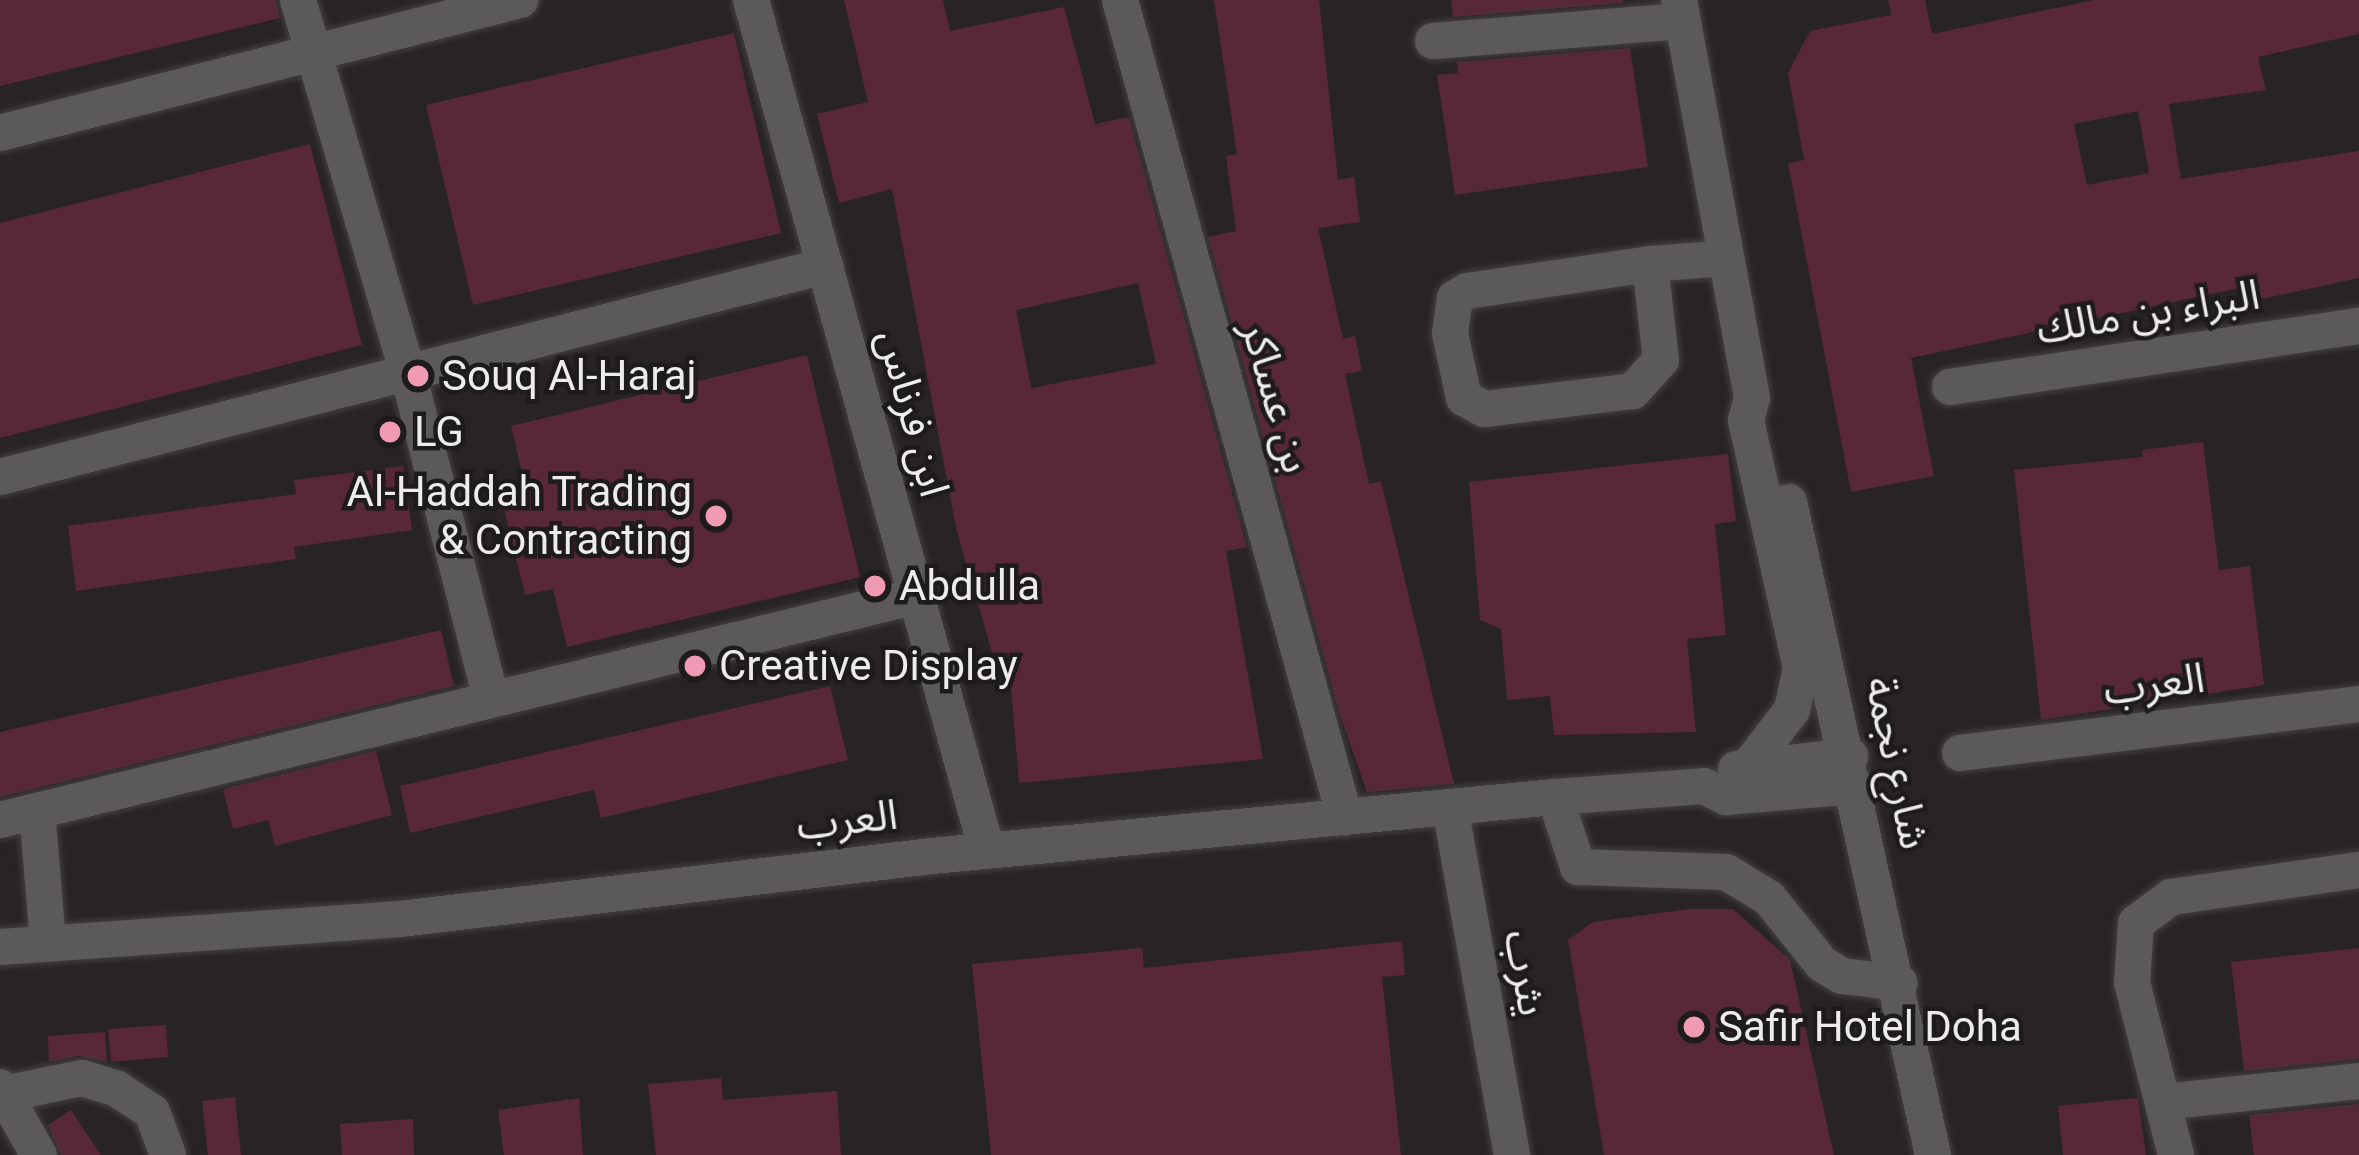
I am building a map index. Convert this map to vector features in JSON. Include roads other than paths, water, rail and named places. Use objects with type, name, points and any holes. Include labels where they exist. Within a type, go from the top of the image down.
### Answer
[{"type":"street","points":[[298,0],[408,373],[491,698]]},
{"type":"street","points":[[0,133],[520,0]]},
{"type":"street","name":"ابن فرناس","points":[[751,0],[987,850]]},
{"type":"street","name":"بن عساكر","points":[[1120,0],[1345,818]]},
{"type":"street","points":[[1433,41],[1681,11]]},
{"type":"street","name":"شارع نجمة","points":[[1681,11],[1752,398],[1767,416],[1817,680],[1853,771],[1933,1155]]},
{"type":"street","points":[[1650,264],[1661,360],[1633,391],[1484,409],[1464,398],[1450,333],[1455,298],[1650,264],[1726,258]]},
{"type":"street","points":[[0,477],[825,266]]},
{"type":"street","name":"البراء بن مالك","points":[[1950,387],[2359,326]]},
{"type":"street","points":[[0,820],[916,596]]},
{"type":"street","name":"شارع نجمة","points":[[1748,767],[1817,680]]},
{"type":"street","name":"العرب","points":[[1960,753],[2359,704]]},
{"type":"street","name":"العرب","points":[[1704,786],[1714,772],[1748,767],[1853,771]]},
{"type":"street","name":"العرب","points":[[0,947],[400,919],[987,850],[1450,806],[1704,786],[1726,797],[1853,771]]},
{"type":"street","points":[[1555,797],[1578,867],[1726,872],[1769,898],[1822,964],[1842,976],[1900,983]]},
{"type":"street","name":"يثرب","points":[[1450,806],[1512,1155]]},
{"type":"street","points":[[37,812],[48,942]]},
{"type":"street","points":[[2176,1155],[2132,983],[2136,923],[2171,897],[2359,870]]},
{"type":"street","points":[[39,1155],[2,1091],[82,1078],[117,1089],[152,1112],[168,1155]]},
{"type":"street","points":[[2163,1102],[2359,1081]]},
{"type":"place","name":"Souq Al-Haraj","points":[[418,376]]},
{"type":"place","name":"LG","points":[[390,432]]},
{"type":"place","name":"Al-Haddah Trading & Contracting","points":[[716,516]]},
{"type":"place","name":"Abdulla","points":[[875,586]]},
{"type":"place","name":"Creative Display","points":[[695,666]]},
{"type":"place","name":"Safir Hotel Doha","points":[[1694,1027]]}]
